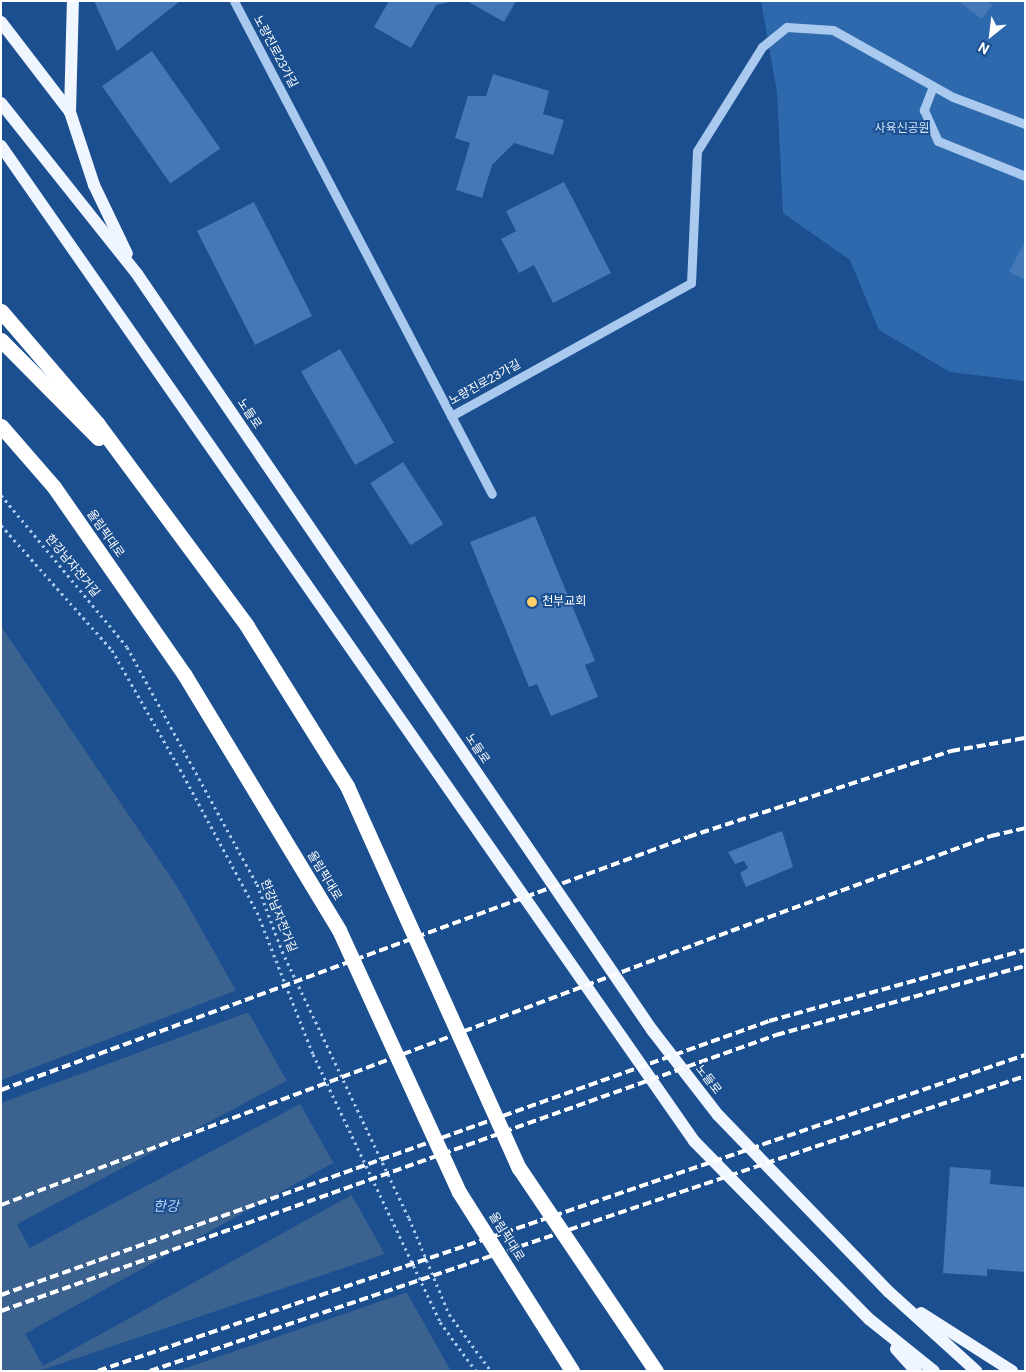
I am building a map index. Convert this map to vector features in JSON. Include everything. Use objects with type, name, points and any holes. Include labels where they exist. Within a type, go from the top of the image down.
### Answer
[{"type":"highway","points":[[1,311],[141,482],[247,626],[347,786],[519,1168],[656,1370]]},
{"type":"highway","points":[[1,340],[141,482]]},
{"type":"highway","name":"올림픽대로","points":[[1,426],[54,487],[184,674],[339,930],[460,1192],[572,1371]]},
{"type":"main road","points":[[70,112],[73,1]]},
{"type":"main road","points":[[1,22],[70,112],[94,185],[137,274]]},
{"type":"main road","name":"노들로","points":[[1,103],[137,274],[652,1030],[718,1115],[889,1292],[976,1371]]},
{"type":"main road","points":[[1,146],[38,194],[694,1141],[869,1319],[916,1371]]},
{"type":"main road","points":[[1,150],[38,194]]},
{"type":"main road","points":[[889,1292],[1012,1371]]},
{"type":"main road","points":[[869,1319],[934,1371]]},
{"type":"street","name":"노량진로23가길","points":[[234,1],[451,416],[691,283],[697,151],[762,47],[787,27],[833,30],[933,86]]},
{"type":"street","points":[[1025,124],[933,86],[924,110],[938,141],[1025,176]]},
{"type":"street","points":[[451,416],[492,494]]},
{"type":"path","name":"한강남자전거길","points":[[1,496],[127,647],[257,884],[282,951],[409,1218],[449,1314],[491,1371]]},
{"type":"path","points":[[1,525],[112,650],[175,761],[257,912],[313,1054],[440,1322],[476,1371]]},
{"type":"green space","name":"사육신공원","points":[[761,1],[1025,1],[1025,381],[950,372],[879,330],[850,260],[783,213],[777,92]]},
{"type":"water","name":"한강","points":[[1,626],[178,888],[451,1371],[1,1371]]},
{"type":"pier","points":[[237,990],[249,1012],[1,1103],[1,1080]]},
{"type":"pier","points":[[288,1080],[301,1104],[30,1248],[17,1224]]},
{"type":"pier","points":[[333,1163],[351,1195],[43,1366],[25,1334]]},
{"type":"pier","points":[[385,1254],[408,1292],[177,1371],[39,1371]]},
{"type":"building","points":[[94,1],[180,1],[117,51]]},
{"type":"building","points":[[389,1],[450,2],[436,5],[411,48],[374,27]]},
{"type":"building","points":[[467,1],[516,1],[504,22]]},
{"type":"building","points":[[958,1],[987,1],[992,5],[982,19]]},
{"type":"building","points":[[152,51],[220,148],[170,183],[102,86]]},
{"type":"building","points":[[493,74],[549,91],[543,114],[564,120],[553,155],[514,143],[492,165],[482,198],[456,190],[470,143],[455,138],[468,96],[486,96]]},
{"type":"building","points":[[564,182],[611,273],[553,303],[534,265],[519,273],[501,239],[516,231],[506,211]]},
{"type":"building","points":[[254,202],[312,316],[255,345],[197,231]]},
{"type":"building","points":[[1025,241],[1025,280],[1009,272]]},
{"type":"building","points":[[340,349],[394,443],[355,465],[301,372]]},
{"type":"building","points":[[403,462],[443,524],[411,545],[370,483]]},
{"type":"building","name":"천부교회","points":[[535,516],[595,661],[585,665],[598,697],[551,716],[537,684],[529,687],[470,542]]},
{"type":"building","points":[[782,831],[793,867],[746,887],[740,873],[748,868],[744,861],[735,864],[728,852]]},
{"type":"building","points":[[950,1167],[991,1170],[990,1184],[1025,1187],[1025,1272],[987,1269],[987,1276],[943,1273]]},
{"type":"railway","points":[[1,1090],[688,837],[951,751],[1025,738]]},
{"type":"railway","points":[[1,1205],[731,931],[991,836],[1025,828]]},
{"type":"railway","points":[[1,1295],[769,1021],[1025,950]]},
{"type":"railway","points":[[1,1311],[776,1035],[1025,966]]},
{"type":"railway","points":[[98,1371],[1025,1055]]},
{"type":"railway","points":[[150,1371],[1025,1076]]},
{"type":"place","name":"천부교회","points":[[532,602]]}]
